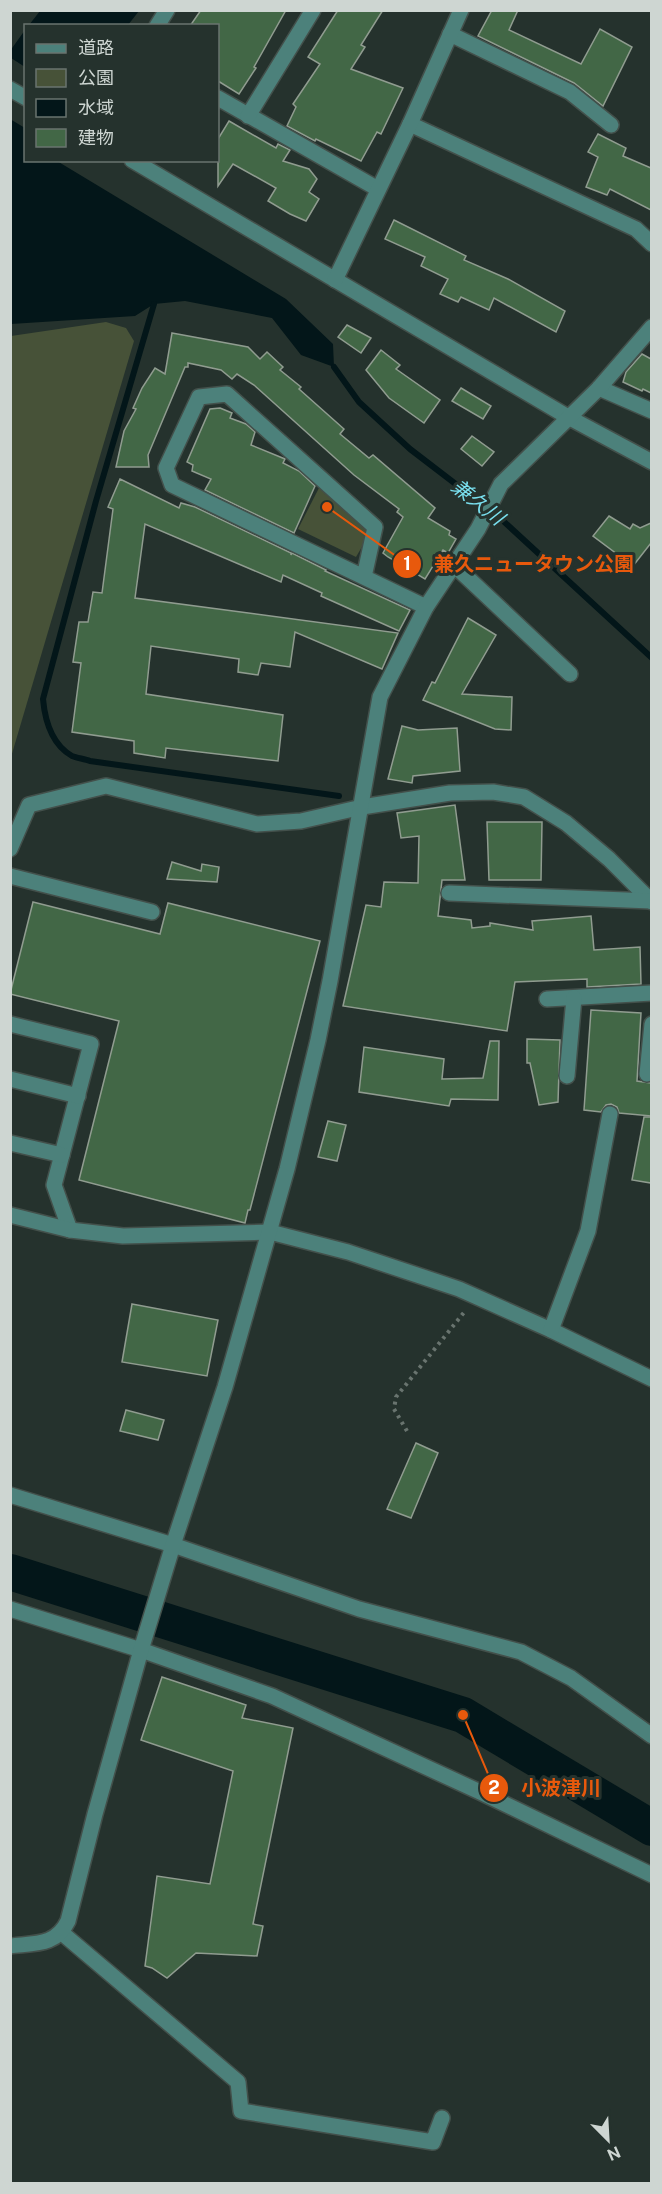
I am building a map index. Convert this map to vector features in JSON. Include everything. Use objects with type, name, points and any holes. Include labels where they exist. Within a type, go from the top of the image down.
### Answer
[{"type":"street","points":[[158,24],[167,10]]},
{"type":"street","points":[[248,116],[313,10]]},
{"type":"street","points":[[335,280],[410,124],[461,10]]},
{"type":"street","points":[[450,34],[570,92],[611,125]]},
{"type":"street","points":[[10,89],[24,97]]},
{"type":"street","points":[[219,99],[378,189]]},
{"type":"street","points":[[410,124],[636,229],[651,244]]},
{"type":"street","points":[[135,162],[568,417],[651,462]]},
{"type":"street","points":[[10,1946],[54,1939],[62,1933],[68,1921],[145,1635],[172,1545],[225,1387],[270,1232],[318,1040],[380,698],[426,607],[478,528],[501,484],[599,388],[651,327]]},
{"type":"street","points":[[599,388],[651,411]]},
{"type":"street","points":[[364,577],[375,527],[227,394],[199,397],[166,468],[172,485],[426,607]]},
{"type":"street","points":[[454,565],[570,674]]},
{"type":"street","points":[[10,849],[29,805],[106,786],[257,824],[301,821],[362,807],[450,793],[493,792],[524,797],[566,823],[609,859],[651,901]]},
{"type":"street","points":[[10,876],[152,912]]},
{"type":"street","points":[[449,893],[651,901]]},
{"type":"street","points":[[546,999],[651,993]]},
{"type":"street","points":[[567,1076],[574,998]]},
{"type":"street","points":[[10,1024],[91,1044],[54,1185],[70,1230]]},
{"type":"street","points":[[647,1074],[651,1024]]},
{"type":"street","points":[[10,1079],[78,1096]]},
{"type":"street","points":[[551,1330],[588,1232],[610,1114]]},
{"type":"street","points":[[10,1143],[62,1155]]},
{"type":"street","points":[[10,1215],[70,1230],[123,1236],[270,1232],[348,1252],[459,1289],[551,1330],[651,1380]]},
{"type":"street","points":[[10,1496],[172,1545],[359,1609],[521,1652],[548,1664],[571,1678],[651,1736]]},
{"type":"street","points":[[10,1609],[141,1650],[308,1711],[651,1875]]},
{"type":"street","points":[[62,1933],[238,2082],[241,2111],[433,2142],[442,2118]]},
{"type":"path","points":[[407,1431],[394,1409],[396,1397],[476,1298]]},
{"type":"green space","points":[[106,322],[126,328],[134,341],[11,757],[11,336]]},
{"type":"green space","points":[[321,484],[370,533],[356,557],[298,529]]},
{"type":"water","points":[[40,10],[139,11],[129,24],[30,24]]},
{"type":"water","points":[[24,31],[24,162],[59,162],[286,299],[333,344],[334,367],[301,355],[272,318],[185,301],[154,304],[135,316],[11,324],[10,51]]},
{"type":"pier","points":[[11,58],[24,66],[24,127],[10,119]]},
{"type":"building","points":[[201,10],[286,10],[254,67],[256,68],[239,94],[219,82],[219,24],[191,24]]},
{"type":"building","points":[[338,10],[383,10],[361,45],[365,47],[351,69],[403,88],[381,134],[377,132],[361,161],[287,126],[296,107],[293,104],[320,64],[308,57]]},
{"type":"building","points":[[492,10],[518,10],[509,30],[581,64],[600,29],[632,47],[603,106],[574,83],[478,36]]},
{"type":"building","points":[[229,121],[276,148],[278,144],[290,150],[283,161],[309,169],[317,179],[309,192],[319,199],[306,221],[268,201],[276,188],[233,164],[218,186],[219,137]]},
{"type":"building","points":[[598,134],[626,148],[623,156],[651,168],[651,210],[610,189],[607,195],[586,187],[598,157],[588,152]]},
{"type":"building","points":[[394,220],[466,256],[464,260],[508,279],[565,311],[556,332],[494,298],[489,310],[461,297],[458,302],[440,294],[448,279],[421,266],[425,257],[385,239]]},
{"type":"building","points":[[347,325],[371,338],[361,353],[338,337]]},
{"type":"building","points":[[172,333],[248,347],[260,359],[267,352],[283,367],[280,370],[301,387],[299,389],[344,429],[340,434],[369,458],[373,455],[435,508],[428,518],[450,531],[449,535],[456,539],[448,553],[443,550],[425,579],[383,553],[403,517],[397,512],[399,509],[354,475],[254,385],[237,374],[232,379],[221,370],[188,363],[148,455],[149,467],[116,467],[124,431],[136,409],[133,408],[142,388],[155,368],[165,374]]},
{"type":"building","points":[[381,350],[400,365],[396,369],[440,400],[424,423],[389,398],[366,370]]},
{"type":"building","points":[[642,354],[651,359],[651,393],[623,382],[626,372]]},
{"type":"building","points":[[461,388],[491,406],[483,419],[452,401]]},
{"type":"building","points":[[220,408],[232,413],[230,418],[246,424],[255,432],[251,445],[285,459],[283,463],[299,471],[315,486],[294,533],[205,490],[211,479],[192,471],[193,465],[187,462],[210,409]]},
{"type":"building","points":[[472,436],[494,452],[482,466],[461,449]]},
{"type":"building","points":[[120,479],[179,508],[181,503],[195,507],[291,555],[292,553],[325,571],[410,610],[399,631],[321,596],[322,593],[283,575],[281,582],[145,524],[135,598],[398,633],[382,669],[295,632],[290,667],[261,663],[258,675],[238,672],[239,659],[151,646],[146,694],[283,715],[278,761],[166,748],[165,758],[134,753],[134,741],[72,732],[81,663],[73,662],[79,622],[88,622],[93,592],[102,593],[113,509],[108,507]]},
{"type":"building","points":[[609,516],[630,529],[633,524],[640,528],[651,523],[651,543],[633,566],[593,536]]},
{"type":"building","points":[[468,618],[496,635],[462,694],[512,697],[511,730],[495,729],[423,700],[432,682],[435,683]]},
{"type":"building","points":[[402,726],[418,730],[457,728],[460,771],[413,776],[412,783],[388,779]]},
{"type":"building","points":[[455,805],[465,880],[442,880],[438,916],[471,920],[472,928],[490,926],[490,923],[533,930],[532,921],[591,916],[594,950],[640,947],[641,984],[587,987],[587,979],[515,982],[507,1031],[343,1006],[366,905],[381,907],[384,882],[418,883],[419,836],[401,838],[397,813]]},
{"type":"building","points":[[487,822],[542,822],[541,880],[489,880]]},
{"type":"building","points":[[172,862],[201,871],[202,864],[219,867],[217,882],[167,879]]},
{"type":"building","points":[[33,902],[160,934],[168,903],[320,941],[245,1223],[79,1180],[119,1021],[10,994]]},
{"type":"building","points":[[591,1010],[641,1013],[637,1081],[651,1083],[651,1116],[619,1113],[617,1107],[611,1104],[606,1105],[601,1112],[584,1110]]},
{"type":"building","points":[[527,1039],[560,1040],[558,1102],[539,1105],[530,1063],[527,1063]]},
{"type":"building","points":[[490,1041],[499,1041],[498,1100],[451,1099],[449,1106],[359,1092],[364,1047],[444,1059],[442,1079],[483,1078]]},
{"type":"building","points":[[644,1117],[651,1117],[651,1183],[632,1180]]},
{"type":"building","points":[[328,1121],[346,1125],[337,1161],[318,1157]]},
{"type":"building","points":[[132,1304],[218,1320],[207,1376],[122,1362]]},
{"type":"building","points":[[126,1410],[164,1420],[158,1440],[120,1431]]},
{"type":"building","points":[[416,1443],[438,1453],[411,1518],[387,1509]]},
{"type":"building","points":[[162,1677],[246,1705],[242,1718],[293,1728],[253,1924],[263,1926],[257,1956],[196,1953],[167,1978],[145,1966],[157,1876],[210,1884],[233,1771],[141,1740]]},
{"type":"waterway","points":[[154,304],[96,501],[43,699],[50,731],[65,751],[72,756],[90,761],[339,796]]},
{"type":"waterway","name":"兼久川","points":[[334,367],[359,402],[410,449],[500,518],[652,658]]},
{"type":"waterway","points":[[10,1572],[463,1715],[652,1828]]},
{"type":"place","name":"兼久ニュータウン公園","points":[[327,507]]},
{"type":"place","name":"小波津川","points":[[463,1715]]}]
